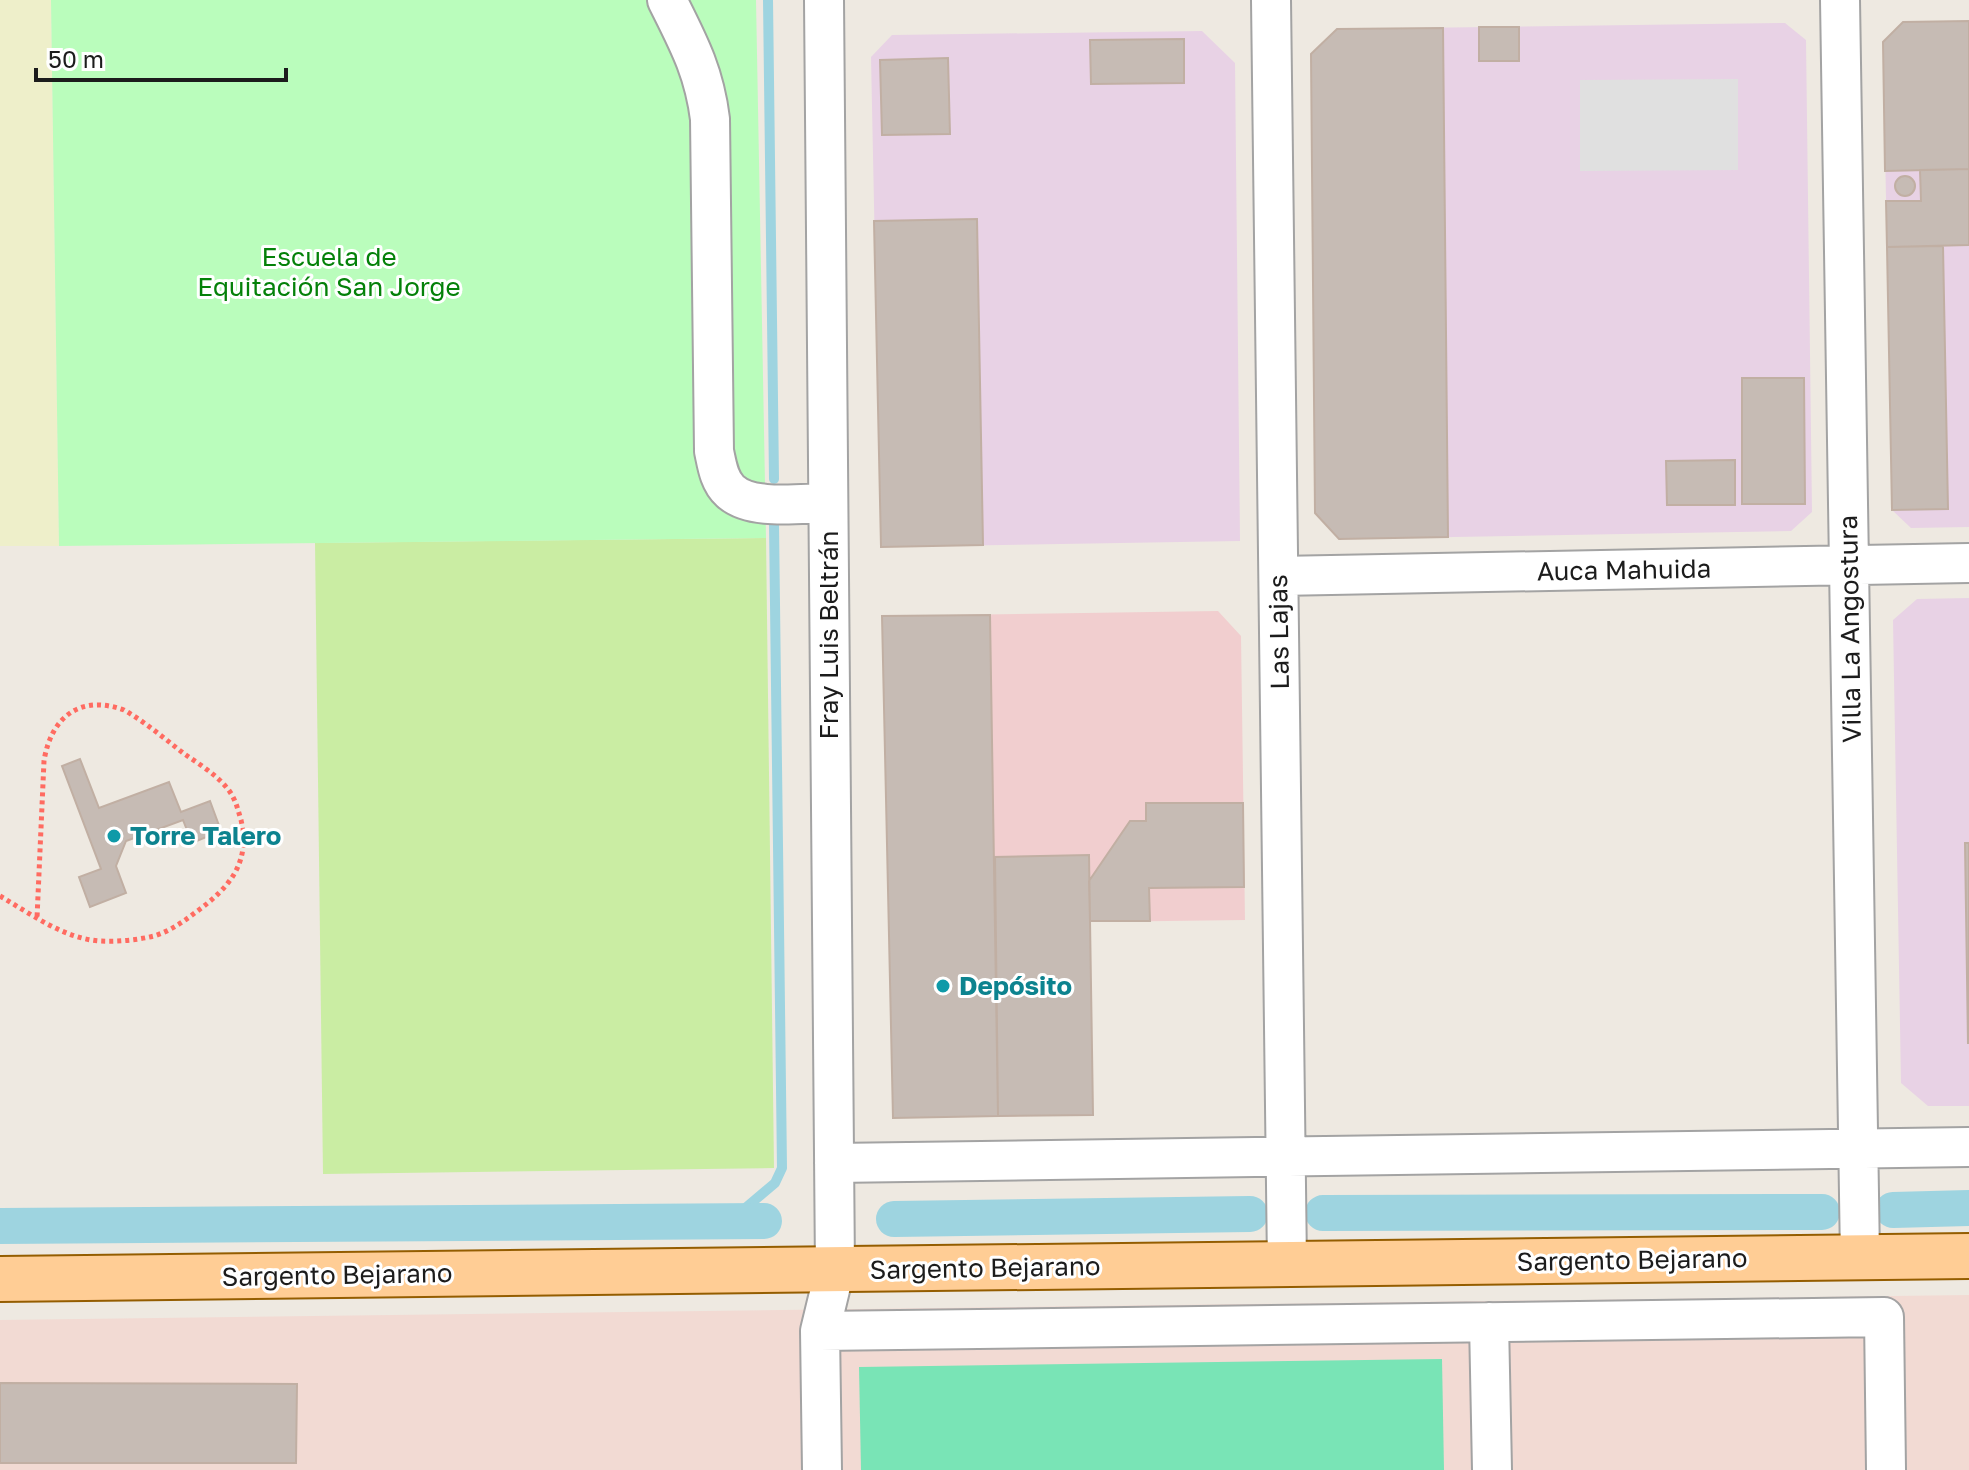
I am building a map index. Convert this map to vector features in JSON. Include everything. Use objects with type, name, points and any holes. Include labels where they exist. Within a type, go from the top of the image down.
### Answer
[{"type":"main road","name":"Sargento Bejarano","points":[[0,1279],[1969,1256]]},
{"type":"street","points":[[667,0],[700,69],[710,119],[714,451],[717,465],[728,490],[739,498],[752,502],[828,503]]},
{"type":"street","name":"Fray Luis Beltrán","points":[[822,1470],[820,1331],[835,1269],[824,0]]},
{"type":"street","name":"Las Lajas","points":[[1271,0],[1287,1264]]},
{"type":"street","name":"Villa La Angostura","points":[[1840,0],[1860,1257]]},
{"type":"street","name":"Auca Mahuida","points":[[1279,576],[1969,563]]},
{"type":"street","points":[[834,1163],[1969,1147]]},
{"type":"street","points":[[820,1331],[1884,1317],[1886,1470]]},
{"type":"street","points":[[1489,1322],[1492,1470]]},
{"type":"path","points":[[0,896],[37,918],[72,936],[98,941],[154,936],[177,926],[213,900],[231,881],[240,863],[244,845],[243,828],[229,790],[124,710],[99,704],[73,710],[53,731],[46,746],[37,918]]},
{"type":"shaded area","points":[[1969,21],[1969,527],[1911,528],[1892,510],[1883,42],[1903,22]]},
{"type":"shaded area","points":[[1785,23],[1806,40],[1812,512],[1791,531],[1339,539],[1311,54],[1337,29]]},
{"type":"shaded area","points":[[1202,31],[1235,63],[1240,541],[881,547],[871,57],[892,35]]},
{"type":"shaded area","points":[[1738,79],[1738,170],[1580,171],[1580,80]]},
{"type":"shaded area","points":[[1969,598],[1969,1106],[1928,1106],[1901,1083],[1893,620],[1917,599]]},
{"type":"shaded area","points":[[1218,611],[1241,636],[1245,920],[1090,922],[1093,1115],[893,1118],[882,616]]},
{"type":"shaded area","points":[[1969,1295],[1969,1470],[0,1470],[0,1320]]},
{"type":"green space","points":[[0,0],[51,0],[59,546],[0,546]]},
{"type":"green space","name":"Escuela de Equitación San Jorge","points":[[51,0],[756,0],[766,538],[59,546]]},
{"type":"green space","points":[[766,538],[774,1168],[323,1174],[315,543]]},
{"type":"green space","points":[[1442,1359],[1444,1470],[861,1470],[859,1367]]},
{"type":"building","points":[[1969,21],[1969,169],[1885,171],[1883,42],[1903,22]]},
{"type":"building","points":[[1479,27],[1519,27],[1519,61],[1479,61]]},
{"type":"building","points":[[1443,28],[1448,537],[1339,539],[1315,513],[1311,54],[1337,29]]},
{"type":"building","points":[[1184,39],[1184,83],[1091,84],[1090,40]]},
{"type":"building","points":[[948,58],[950,134],[882,135],[880,60]]},
{"type":"building","points":[[1969,169],[1969,245],[1887,247],[1886,201],[1921,201],[1920,170]]},
{"type":"building","points":[[1905,176],[1912,179],[1915,186],[1912,193],[1905,196],[1898,193],[1895,186],[1898,179]]},
{"type":"building","points":[[977,219],[983,545],[881,547],[874,221]]},
{"type":"building","points":[[1943,246],[1948,509],[1892,510],[1887,247]]},
{"type":"building","points":[[1742,378],[1804,378],[1805,504],[1742,504]]},
{"type":"building","points":[[1735,460],[1735,505],[1667,505],[1666,461]]},
{"type":"building","name":"Depósito","points":[[990,615],[998,1116],[893,1118],[882,616]]},
{"type":"building","name":"Torre Talero","points":[[80,759],[99,808],[169,782],[181,812],[210,801],[221,831],[192,843],[183,820],[126,841],[116,866],[126,893],[90,907],[79,877],[101,869],[62,766]]},
{"type":"building","points":[[1146,803],[1243,803],[1244,887],[1149,888],[1150,921],[1090,921],[1089,881],[1130,821],[1146,821]]},
{"type":"building","points":[[1965,843],[1969,843],[1969,1043],[1968,1043]]},
{"type":"building","points":[[1089,855],[1093,1115],[998,1116],[995,857]]},
{"type":"building","points":[[0,1383],[297,1384],[296,1463],[0,1463]]},
{"type":"waterway","points":[[768,0],[774,479]]},
{"type":"waterway","points":[[730,1221],[775,1183],[782,1168],[774,523]]},
{"type":"waterway","points":[[1893,1210],[1969,1208]]},
{"type":"waterway","points":[[1323,1213],[1822,1212]]},
{"type":"waterway","points":[[894,1219],[1250,1214]]},
{"type":"waterway","points":[[0,1226],[764,1221]]},
{"type":"place","name":"Torre Talero","points":[[114,836]]},
{"type":"place","name":"Depósito","points":[[943,986]]}]
